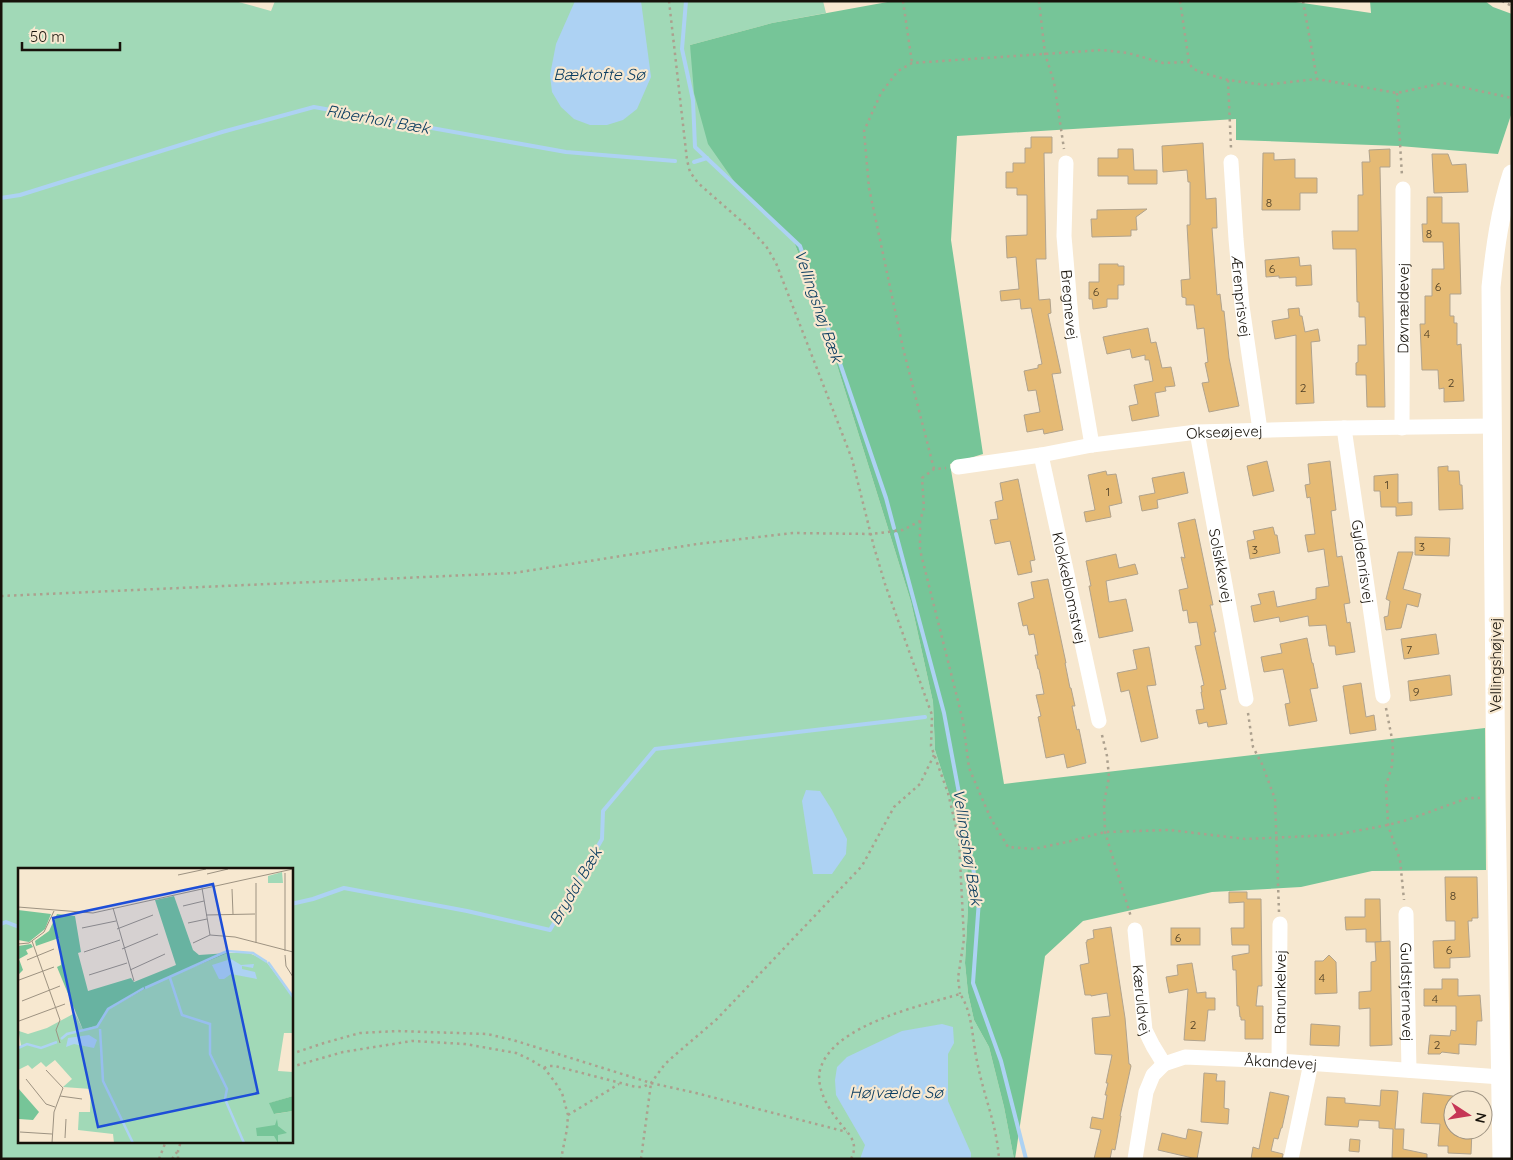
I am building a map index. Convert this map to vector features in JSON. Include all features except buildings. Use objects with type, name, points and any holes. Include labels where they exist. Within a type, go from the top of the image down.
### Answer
[{"type":"street","name":"Ærenprisvej","points":[[1231,162],[1242,306],[1260,430]]},
{"type":"street","name":"Bregnevej","points":[[1066,163],[1064,236],[1072,329],[1092,445]]},
{"type":"street","name":"Vellingshøjvej","points":[[1502,1159],[1507,1134],[1501,1077],[1491,287],[1503,202],[1512,174]]},
{"type":"street","name":"Døvnældevej","points":[[1402,428],[1403,188]]},
{"type":"street","name":"Okseøjevej","points":[[958,467],[1041,455],[1092,445],[1197,432],[1493,426]]},
{"type":"street","name":"Gyldenrisvej","points":[[1344,428],[1383,696]]},
{"type":"street","name":"Solsikkevej","points":[[1197,432],[1246,699]]},
{"type":"street","name":"Klokkeblomstvej","points":[[1041,455],[1099,721]]},
{"type":"street","name":"Guldstjernevej","points":[[1406,914],[1409,1070]]},
{"type":"street","name":"Ranunkelvej","points":[[1279,1061],[1280,924]]},
{"type":"street","name":"Kæruldvej","points":[[1135,930],[1145,1030],[1164,1064]]},
{"type":"street","name":"Åkandevej","points":[[1164,1064],[1185,1057],[1311,1063],[1501,1077]]},
{"type":"street","points":[[1291,1159],[1311,1063]]},
{"type":"street","points":[[1136,1159],[1146,1092],[1153,1074],[1164,1064]]},
{"type":"path","points":[[668,1],[690,172],[698,183],[747,226],[766,246],[776,262],[852,459],[885,584],[932,715],[931,746],[948,793],[959,840],[964,939],[958,978],[960,994],[965,1001],[971,1022],[977,1061],[998,1141],[999,1159]]},
{"type":"path","points":[[903,1],[912,63]]},
{"type":"path","points":[[1039,1],[1045,54],[1054,82],[1066,163]]},
{"type":"path","points":[[1180,1],[1189,62],[1192,68],[1200,72],[1228,80],[1265,85],[1317,79],[1397,93],[1443,82],[1512,98]]},
{"type":"path","points":[[1303,1],[1317,79]]},
{"type":"path","points":[[1502,1],[1512,6]]},
{"type":"path","points":[[1189,62],[1163,63],[1128,53],[1102,50],[912,63],[898,71],[881,93],[864,131],[869,188],[903,348],[934,469],[922,478],[924,508],[920,520],[920,550],[964,721],[970,768],[990,817],[1008,847],[1034,849],[1105,832],[1169,830],[1246,839],[1334,835],[1407,820],[1468,798],[1496,798]]},
{"type":"path","points":[[1228,80],[1231,162]]},
{"type":"path","points":[[1397,93],[1403,188]]},
{"type":"path","points":[[1,596],[514,573],[697,544],[793,533],[872,534],[903,530],[920,520]]},
{"type":"path","points":[[1383,696],[1393,744],[1392,766],[1386,786],[1388,825],[1400,860],[1406,914]]},
{"type":"path","points":[[1246,699],[1253,747],[1262,764],[1275,800],[1280,924]]},
{"type":"path","points":[[1099,721],[1107,756],[1109,777],[1104,803],[1105,832],[1135,930]]},
{"type":"path","points":[[544,1068],[555,1066],[636,1087],[644,1087],[651,1083],[675,1054],[717,1020],[862,866],[894,807],[920,784],[934,755]]},
{"type":"path","points":[[851,1159],[855,1148],[853,1140],[835,1118],[820,1087],[819,1072],[825,1058],[837,1044],[856,1031],[885,1017],[960,994]]},
{"type":"path","points":[[292,1054],[360,1033],[397,1031],[488,1034],[651,1083],[847,1132]]},
{"type":"path","points":[[292,1067],[343,1052],[412,1042],[465,1044],[516,1053],[544,1068],[562,1093],[568,1115],[561,1159]]},
{"type":"path","points":[[641,1159],[651,1083]]},
{"type":"path","points":[[568,1115],[619,1084]]},
{"type":"path","points":[[159,1159],[166,1142]]},
{"type":"path","points":[[178,1159],[181,1142]]},
{"type":"path","points":[[172,1159],[178,1151]]},
{"type":"green space","points":[[1,1],[235,1],[271,11],[275,1],[823,1],[826,13],[772,23],[690,45],[736,184],[794,242],[816,298],[911,602],[933,702],[935,750],[967,850],[968,908],[965,963],[968,993],[974,1020],[989,1047],[1004,1107],[1014,1159],[1,1159]]},
{"type":"green space","points":[[893,1],[1289,1],[1371,13],[1370,1],[1485,1],[1493,7],[1512,14],[1512,112],[1498,154],[1399,146],[1236,140],[1236,119],[957,136],[951,240],[983,454],[950,464],[1004,784],[1485,728],[1486,870],[1372,871],[1301,887],[1212,892],[1083,921],[1045,956],[1015,1159],[989,1047],[974,1020],[968,993],[965,963],[968,908],[967,850],[935,750],[933,702],[911,602],[816,298],[794,242],[736,184],[708,144],[694,93],[690,45],[772,23]]},
{"type":"water","name":"Bæktofte Sø","points":[[575,1],[641,1],[651,77],[637,109],[623,120],[607,125],[590,125],[574,119],[561,107],[552,92],[550,75],[556,44]]},
{"type":"water","points":[[806,790],[820,791],[847,839],[846,854],[832,874],[813,874],[802,801]]},
{"type":"water","name":"Højvælde Sø","points":[[942,1024],[953,1027],[954,1043],[948,1054],[948,1101],[971,1153],[971,1159],[860,1159],[865,1145],[836,1095],[835,1080],[837,1067],[847,1057],[902,1031]]},
{"type":"waterway","name":"Vellingshøj Bæk","points":[[686,1],[682,49],[693,100],[695,147],[800,246],[886,498],[894,528]]},
{"type":"waterway","name":"Riberholt Bæk","points":[[1,198],[20,195],[222,132],[314,107],[566,152],[675,161]]},
{"type":"waterway","name":"Riberholt Bæk","points":[[694,162],[707,158]]},
{"type":"waterway","name":"Vellingshøj Bæk","points":[[896,534],[944,713],[979,900],[973,983],[1001,1061],[1026,1159]]},
{"type":"waterway","name":"Brydal Bæk","points":[[292,904],[313,899],[344,888],[467,911],[550,930],[602,839],[603,811],[655,749],[925,717]]},
{"type":"waterway","name":"Brydal Bæk","points":[[1,924],[6,922],[18,927]]}]
